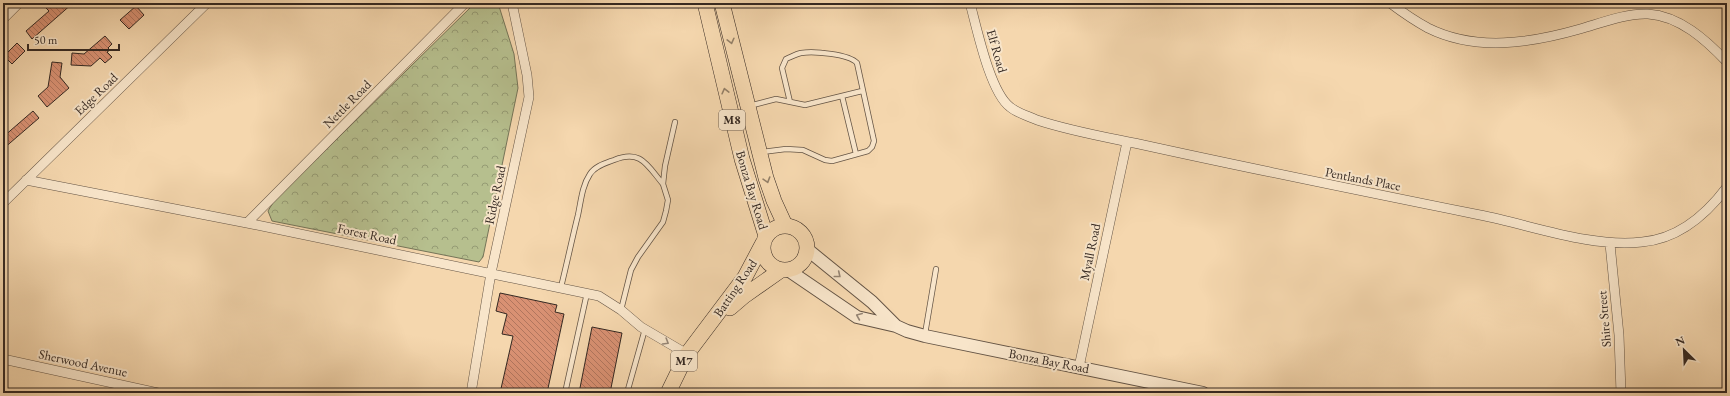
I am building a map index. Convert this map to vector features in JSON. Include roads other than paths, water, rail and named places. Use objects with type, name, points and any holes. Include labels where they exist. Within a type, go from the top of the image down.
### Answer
[{"type":"main road","name":"Bonza Bay Road","points":[[705,3],[742,159],[764,239]]},
{"type":"main road","name":"Bonza Bay Road","points":[[722,3],[760,152],[774,201],[785,225]]},
{"type":"main road","points":[[785,225],[792,226],[799,230],[804,236],[808,250],[806,258],[801,264],[785,270],[774,268],[765,257],[764,239],[771,231],[785,225]]},
{"type":"main road","name":"Batting Road","points":[[668,393],[687,354],[745,277],[764,239]]},
{"type":"main road","name":"Batting Road","points":[[704,332],[744,296],[785,270]]},
{"type":"street","points":[[3,19],[19,3]]},
{"type":"street","name":"Edge Road","points":[[3,203],[207,3]]},
{"type":"street","name":"Nettle Road","points":[[247,223],[465,3]]},
{"type":"street","name":"Ridge Road","points":[[471,393],[491,273],[529,97],[526,69],[512,3]]},
{"type":"street","name":"Elf Road","points":[[970,3],[993,83]]},
{"type":"street","points":[[1390,3],[1430,28],[1465,41],[1486,43],[1526,41],[1560,35],[1628,16],[1648,14],[1662,16],[1699,35],[1727,62]]},
{"type":"street","name":"Pentlands Place","points":[[993,83],[997,92],[1012,110],[1062,128],[1343,188],[1502,219],[1610,244],[1643,242],[1666,237],[1676,233],[1707,211],[1727,187]]},
{"type":"street","name":"Myall Road","points":[[1079,367],[1127,142]]},
{"type":"street","name":"Forest Road","points":[[26,180],[247,223],[587,293],[598,296],[621,310],[645,329],[687,354]]},
{"type":"street","name":"Shire Street","points":[[1610,244],[1619,335],[1621,393]]},
{"type":"street","name":"Bonza Bay Road","points":[[808,250],[872,302],[896,326]]},
{"type":"street","name":"Bonza Bay Road","points":[[785,270],[857,317],[896,326],[925,336],[1203,393]]},
{"type":"street","name":"Sherwood Avenue","points":[[3,359],[158,393]]},
{"type":"lane","points":[[760,152],[786,149],[803,150],[825,160],[832,161],[868,150],[872,147],[874,141],[857,63],[854,60],[848,57],[829,54],[802,53],[786,59],[782,68],[790,102]]},
{"type":"lane","points":[[748,106],[776,99],[805,105],[862,90]]},
{"type":"lane","points":[[842,96],[856,154]]},
{"type":"lane","points":[[663,184],[665,166],[675,122]]},
{"type":"lane","points":[[561,287],[584,188],[591,172],[605,163],[633,155],[641,159],[663,184],[668,200],[663,222],[638,257],[631,270],[621,310]]},
{"type":"lane","points":[[925,336],[936,269]]},
{"type":"lane","points":[[565,393],[587,293]]},
{"type":"lane","points":[[627,393],[645,329]]}]
